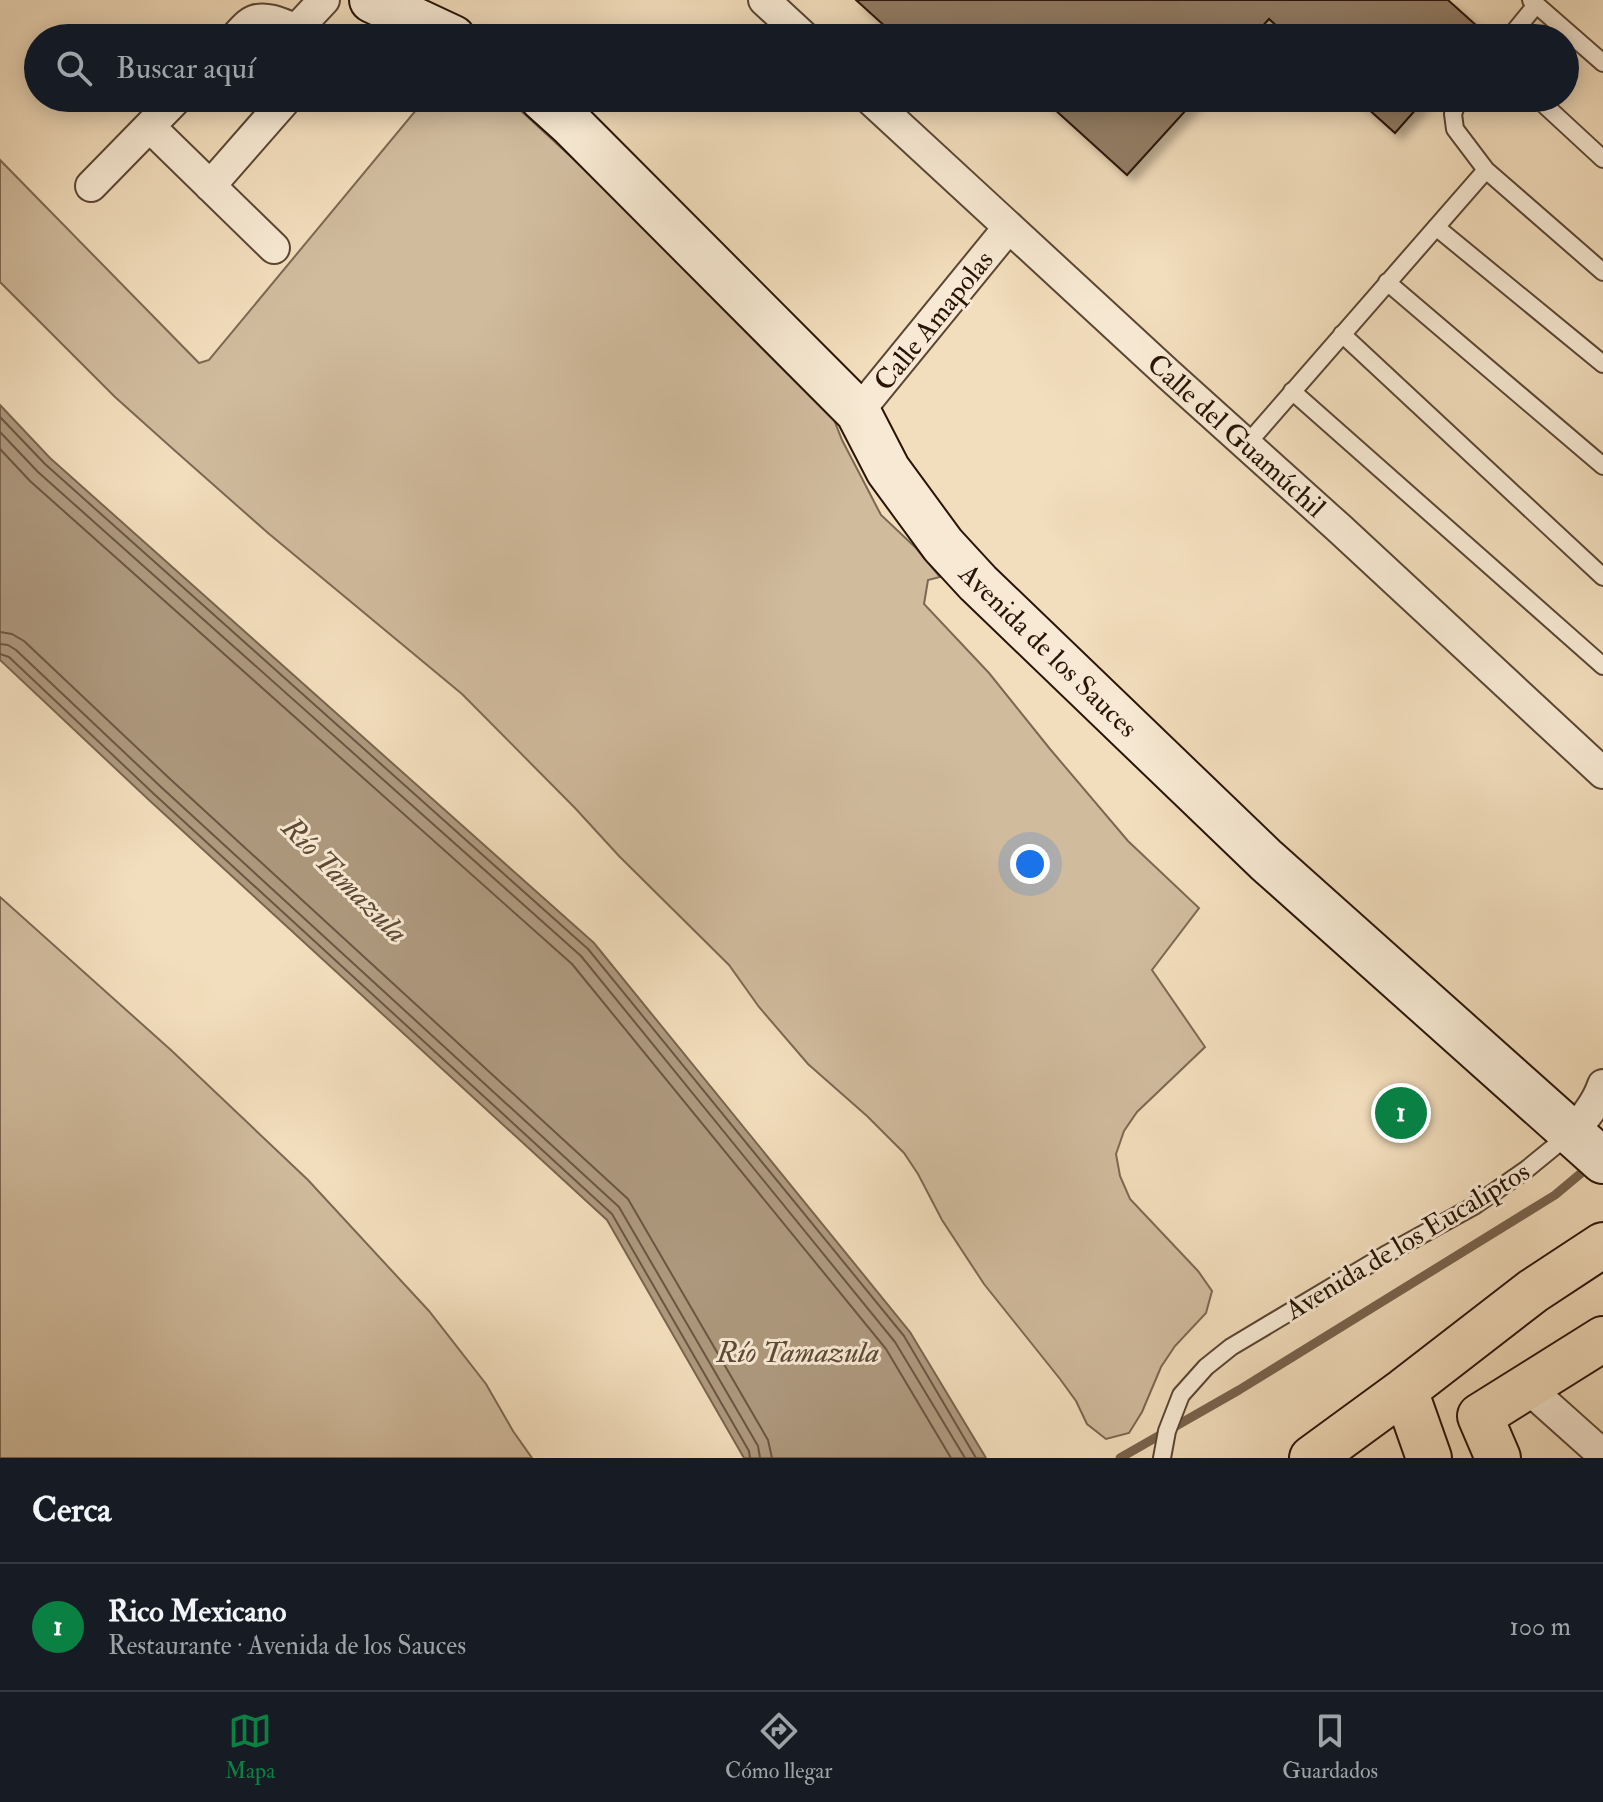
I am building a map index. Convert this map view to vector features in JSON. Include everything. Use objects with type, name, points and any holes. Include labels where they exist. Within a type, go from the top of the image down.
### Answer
[{"type":"main road","points":[[1312,1458],[1533,1291],[1603,1245]]},
{"type":"main road","points":[[1405,1390],[1424,1455],[1603,1339]]},
{"type":"main road","points":[[1450,1356],[1498,1458]]},
{"type":"street","points":[[306,24],[324,0]]},
{"type":"street","points":[[372,0],[423,24]]},
{"type":"street","points":[[764,0],[790,24]]},
{"type":"street","points":[[249,24],[266,19],[282,24]]},
{"type":"street","points":[[91,186],[164,112]]},
{"type":"street","points":[[210,186],[275,112]]},
{"type":"street","name":"Avenida de los Sauces","points":[[558,112],[858,412],[888,470],[943,545],[978,583],[1266,860],[1587,1146]]},
{"type":"street","name":"Calle del Guamúchil","points":[[884,112],[1603,773]]},
{"type":"street","points":[[150,127],[274,248]]},
{"type":"street","name":"Calle Amapolas","points":[[858,412],[1009,227]]},
{"type":"street","name":"Avenida de los Eucaliptos","points":[[1587,1146],[1586,1117],[1599,1098],[1603,1085]]},
{"type":"street","points":[[1527,1387],[1603,1455]]},
{"type":"lane","points":[[1519,24],[1534,2],[1559,24]]},
{"type":"lane","points":[[1579,42],[1603,63]]},
{"type":"lane","points":[[1454,112],[1455,129],[1486,170],[1603,272]]},
{"type":"lane","points":[[1552,112],[1603,159]]},
{"type":"lane","points":[[1247,444],[1486,170]]},
{"type":"lane","points":[[1436,227],[1603,364]]},
{"type":"lane","points":[[1387,282],[1603,466]]},
{"type":"lane","points":[[1342,334],[1603,577]]},
{"type":"lane","points":[[1292,391],[1603,666]]},
{"type":"lane","name":"Avenida de los Eucaliptos","points":[[1162,1458],[1167,1431],[1181,1395],[1206,1367],[1231,1347],[1474,1206],[1527,1169],[1587,1146]]},
{"type":"shaded area","points":[[414,112],[522,112],[789,357],[824,394],[842,440],[881,515],[916,548],[940,577],[928,580],[924,604],[989,673],[1128,841],[1199,908],[1152,970],[1205,1047],[1137,1112],[1124,1131],[1116,1154],[1120,1176],[1130,1199],[1198,1271],[1212,1291],[1206,1313],[1175,1346],[1161,1367],[1142,1412],[1129,1433],[1106,1439],[1087,1424],[1076,1401],[1060,1379],[984,1284],[942,1220],[904,1153],[808,1064],[759,1007],[729,965],[462,694],[268,533],[173,449],[115,397],[0,282],[0,160],[199,363],[209,360]]},
{"type":"shaded area","points":[[0,897],[172,1051],[308,1180],[429,1311],[486,1384],[532,1458],[0,1458]]},
{"type":"water","name":"Río Tamazula","points":[[0,405],[50,458],[594,943],[910,1332],[986,1458],[744,1458],[607,1220],[0,660]]},
{"type":"building","points":[[856,0],[1448,0],[1475,24],[1275,24],[1269,19],[1265,24],[883,24]]},
{"type":"building","points":[[1057,112],[1184,112],[1127,175]]},
{"type":"building","points":[[1372,112],[1414,112],[1395,133]]},
{"type":"waterway","points":[[1120,1458],[1239,1390],[1555,1195],[1592,1164]]},
{"type":"place","name":"Rico Mexicano","points":[[1401,1113]]}]
